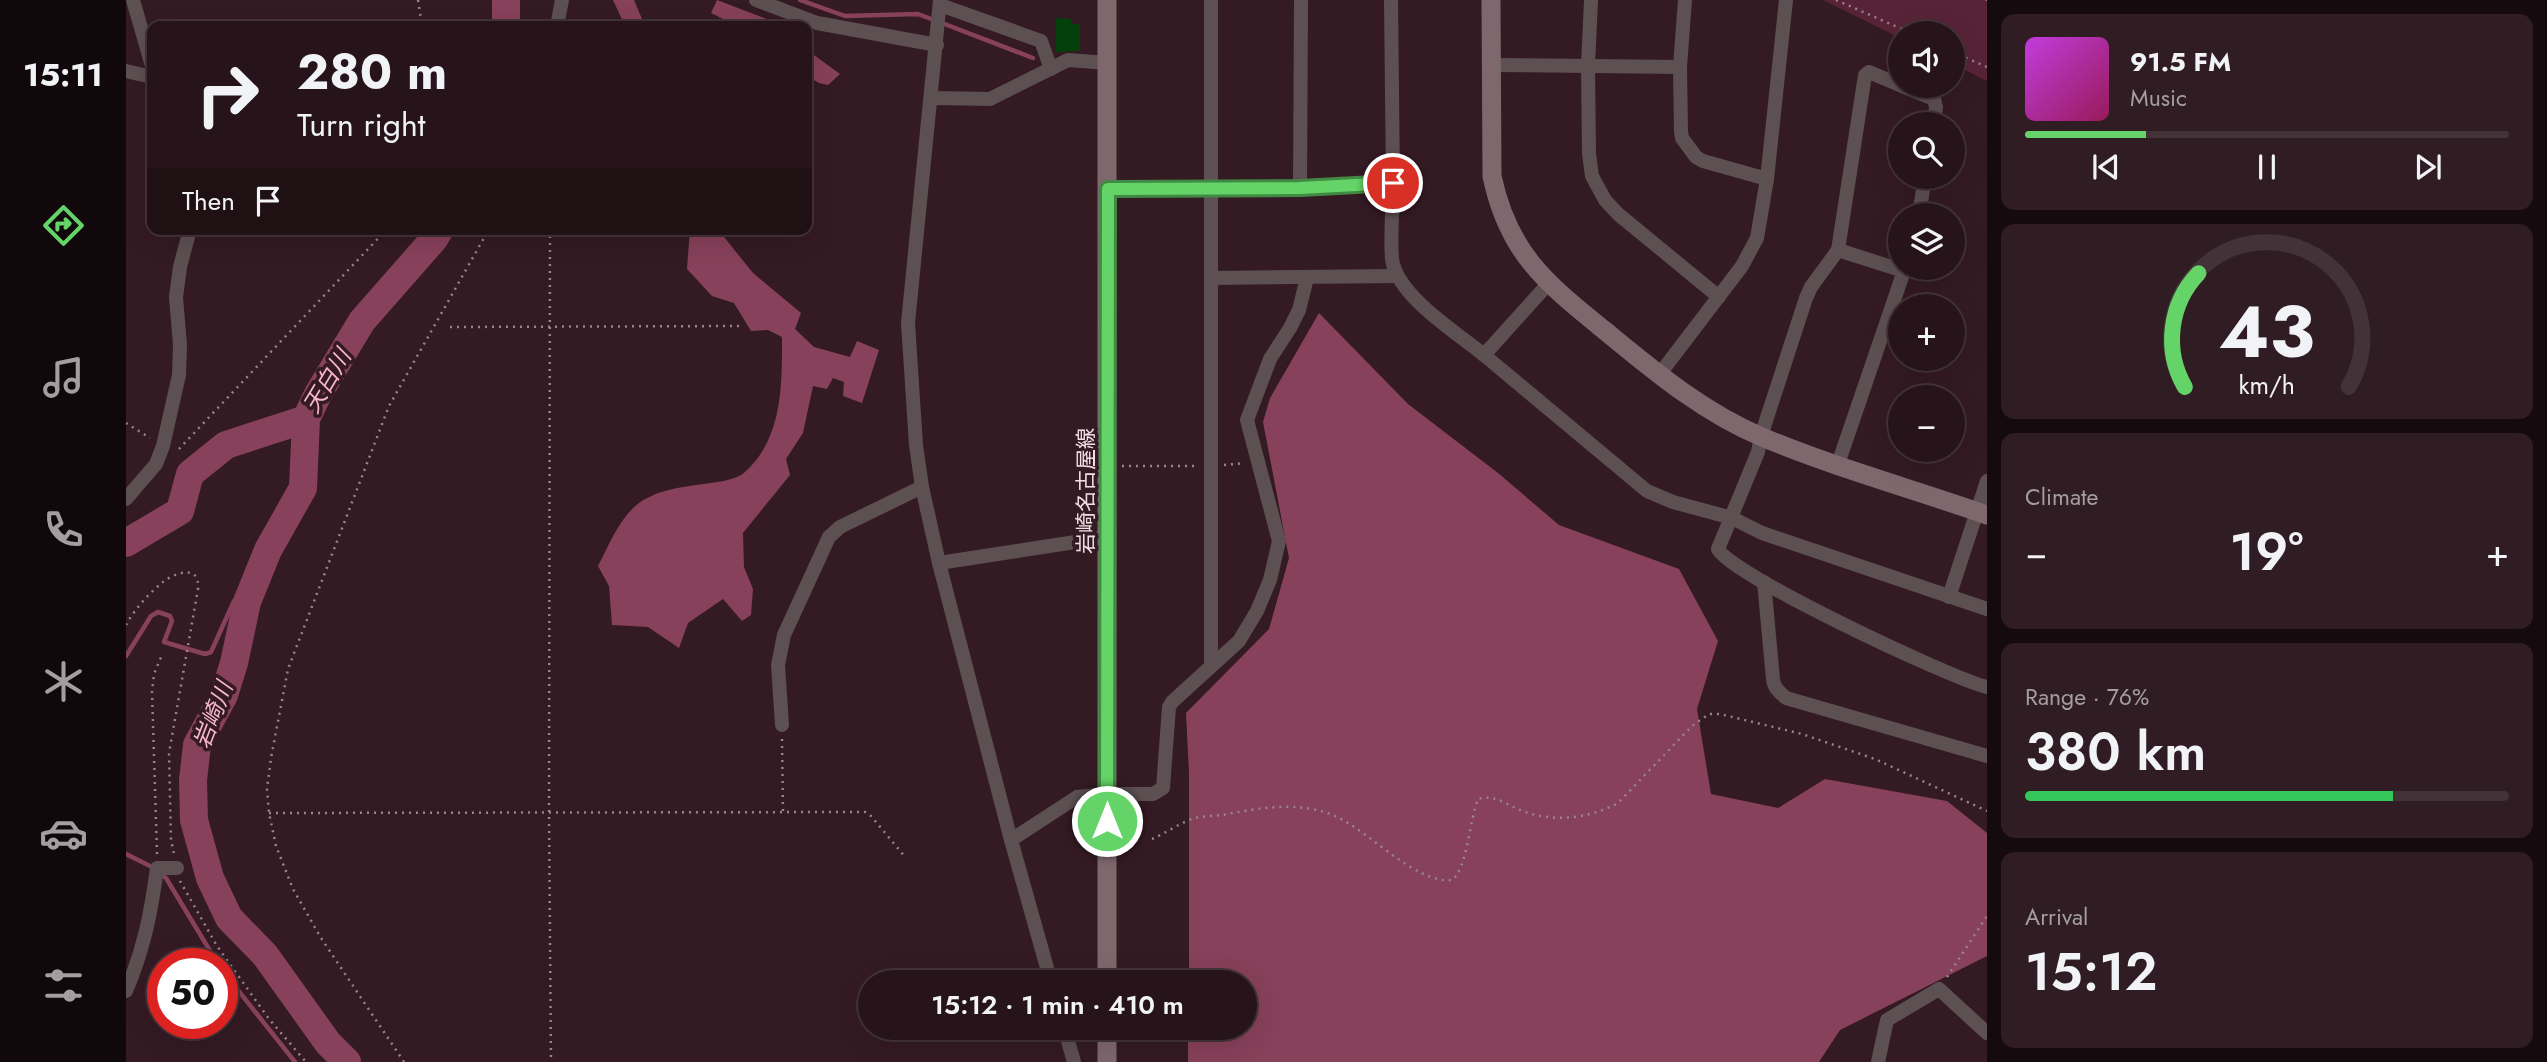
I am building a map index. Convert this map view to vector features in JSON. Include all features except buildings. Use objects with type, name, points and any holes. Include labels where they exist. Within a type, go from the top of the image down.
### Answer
[{"type":"main road","name":"岩崎名古屋線","points":[[1107,0],[1107,970]]},
{"type":"main road","points":[[1491,0],[1492,176],[1509,231],[1520,251],[1548,284],[1659,375],[1719,414],[1760,436],[1981,513]]},
{"type":"main road","points":[[1107,1040],[1107,1062]]},
{"type":"street","points":[[133,0],[147,49]]},
{"type":"street","points":[[558,21],[562,0]]},
{"type":"street","points":[[756,0],[812,21]]},
{"type":"street","points":[[1211,0],[1211,665]]},
{"type":"street","points":[[1300,188],[1301,0]]},
{"type":"street","points":[[1391,0],[1392,260],[1397,276],[1412,296],[1647,492],[1732,518],[1762,533],[1987,609]]},
{"type":"street","points":[[1591,0],[1588,65],[1589,154],[1592,176],[1618,214],[1719,297]]},
{"type":"street","points":[[1685,0],[1680,67],[1682,138],[1696,157],[1720,167],[1766,179]]},
{"type":"street","points":[[1659,375],[1754,248],[1766,179],[1786,0]]},
{"type":"street","points":[[1048,970],[1011,840],[922,487],[916,445],[908,323],[939,12],[1041,41],[1051,69]]},
{"type":"street","points":[[812,21],[937,45]]},
{"type":"street","points":[[932,98],[990,99],[1068,61],[1108,63]]},
{"type":"street","points":[[1493,65],[1680,67]]},
{"type":"street","points":[[126,71],[147,76]]},
{"type":"street","points":[[1888,80],[1869,72],[1865,75],[1838,250],[1811,286],[1806,298],[1760,436],[1758,452],[1718,549],[1722,557],[1764,582],[1879,643],[1987,687]]},
{"type":"street","points":[[1108,189],[1300,188],[1393,183]]},
{"type":"street","points":[[126,499],[156,464],[163,446],[179,375],[180,345],[176,298],[188,235]]},
{"type":"street","points":[[1838,250],[1888,265]]},
{"type":"street","points":[[1212,278],[1397,276]]},
{"type":"street","points":[[1011,840],[1071,800],[1107,794],[1153,794],[1163,788],[1169,707],[1239,641],[1257,611],[1277,558],[1279,541],[1247,420],[1248,412],[1270,359],[1299,310],[1307,278]]},
{"type":"street","points":[[1838,464],[1902,280]]},
{"type":"street","points":[[1484,355],[1548,284]]},
{"type":"street","points":[[1949,597],[1981,513],[1987,481]]},
{"type":"street","points":[[782,725],[778,665],[784,635],[829,537],[840,527],[922,487]]},
{"type":"street","points":[[939,563],[1108,537]]},
{"type":"street","points":[[1764,582],[1773,686],[1779,693],[1786,698],[1987,756]]},
{"type":"street","points":[[126,991],[141,956],[157,868],[177,868]]},
{"type":"street","points":[[1878,1062],[1886,1020],[1939,989],[1987,1033]]},
{"type":"street","points":[[1068,1040],[1074,1062]]},
{"type":"path","points":[[418,0],[421,21]]},
{"type":"path","points":[[1836,0],[1888,23]]},
{"type":"path","points":[[1965,57],[1987,67]]},
{"type":"path","points":[[126,423],[172,453],[182,447],[381,235]]},
{"type":"path","points":[[404,1062],[321,938],[293,889],[276,846],[269,813],[268,789],[275,726],[288,669],[389,406],[486,235]]},
{"type":"path","points":[[550,235],[551,1062]]},
{"type":"path","points":[[450,327],[741,327]]},
{"type":"path","points":[[1109,466],[1211,466],[1259,462]]},
{"type":"path","points":[[126,625],[164,581],[189,572],[199,580],[169,753],[171,840],[177,868],[181,883],[217,946],[269,1019],[306,1062]]},
{"type":"path","points":[[157,868],[152,692],[154,674],[163,655]]},
{"type":"path","points":[[1152,839],[1194,819],[1266,806],[1301,808],[1336,816],[1363,832],[1407,865],[1435,878],[1452,880],[1461,870],[1478,799],[1486,796],[1522,811],[1554,818],[1571,818],[1605,810],[1618,803],[1692,726],[1709,714],[1720,714],[1802,734],[1875,759],[1987,811]]},
{"type":"path","points":[[782,725],[783,812]]},
{"type":"path","points":[[269,813],[865,813],[871,816],[906,858]]},
{"type":"path","points":[[1939,989],[1987,916]]},
{"type":"shaded area","points":[[613,0],[634,0],[643,21],[623,21]]},
{"type":"shaded area","points":[[717,0],[772,21],[727,21],[711,13]]},
{"type":"shaded area","points":[[1823,0],[1987,0],[1987,81],[1965,70],[1965,21],[1888,21],[1888,32]]},
{"type":"shaded area","points":[[812,54],[840,74],[828,85],[812,79]]},
{"type":"shaded area","points":[[690,235],[725,235],[724,237],[753,273],[801,313],[795,329],[814,347],[850,357],[857,341],[879,350],[862,403],[843,396],[844,382],[833,378],[827,389],[813,386],[803,433],[786,459],[790,475],[743,533],[744,567],[753,589],[751,615],[742,621],[723,599],[688,623],[679,648],[648,627],[612,625],[609,586],[598,566],[621,524],[639,503],[664,491],[729,480],[745,472],[758,458],[773,427],[782,373],[782,337],[768,330],[751,331],[734,303],[712,296],[687,269]]},
{"type":"shaded area","points":[[1319,313],[1408,404],[1498,473],[1559,525],[1679,569],[1718,641],[1697,709],[1711,794],[1778,808],[1825,779],[1947,801],[1987,833],[1987,956],[1840,1030],[1819,1062],[1188,1062],[1188,1040],[1257,1040],[1257,970],[1189,970],[1189,773],[1186,713],[1269,629],[1289,558],[1263,422],[1270,398]]},
{"type":"waterway","name":"天白川","points":[[506,0],[506,21]]},
{"type":"waterway","points":[[800,0],[845,16],[918,14],[934,20]]},
{"type":"waterway","points":[[942,23],[1033,58]]},
{"type":"waterway","name":"岩崎川","points":[[347,1062],[328,1043],[265,955],[229,918],[210,878],[194,820],[193,780],[197,745],[224,695],[247,602],[268,550],[303,488],[306,419],[362,321],[436,235]]},
{"type":"waterway","name":"天白川","points":[[126,543],[180,511],[190,474],[226,445],[306,419]]},
{"type":"waterway","points":[[126,656],[151,616],[158,612],[170,616],[172,621],[164,642],[205,654],[211,652],[234,601],[247,602]]},
{"type":"waterway","points":[[126,854],[154,868]]},
{"type":"waterway","points":[[160,874],[166,878],[208,948]]},
{"type":"waterway","points":[[238,990],[295,1062]]},
{"type":"route","points":[[1107,821],[1108,189],[1300,188],[1393,183]]}]
